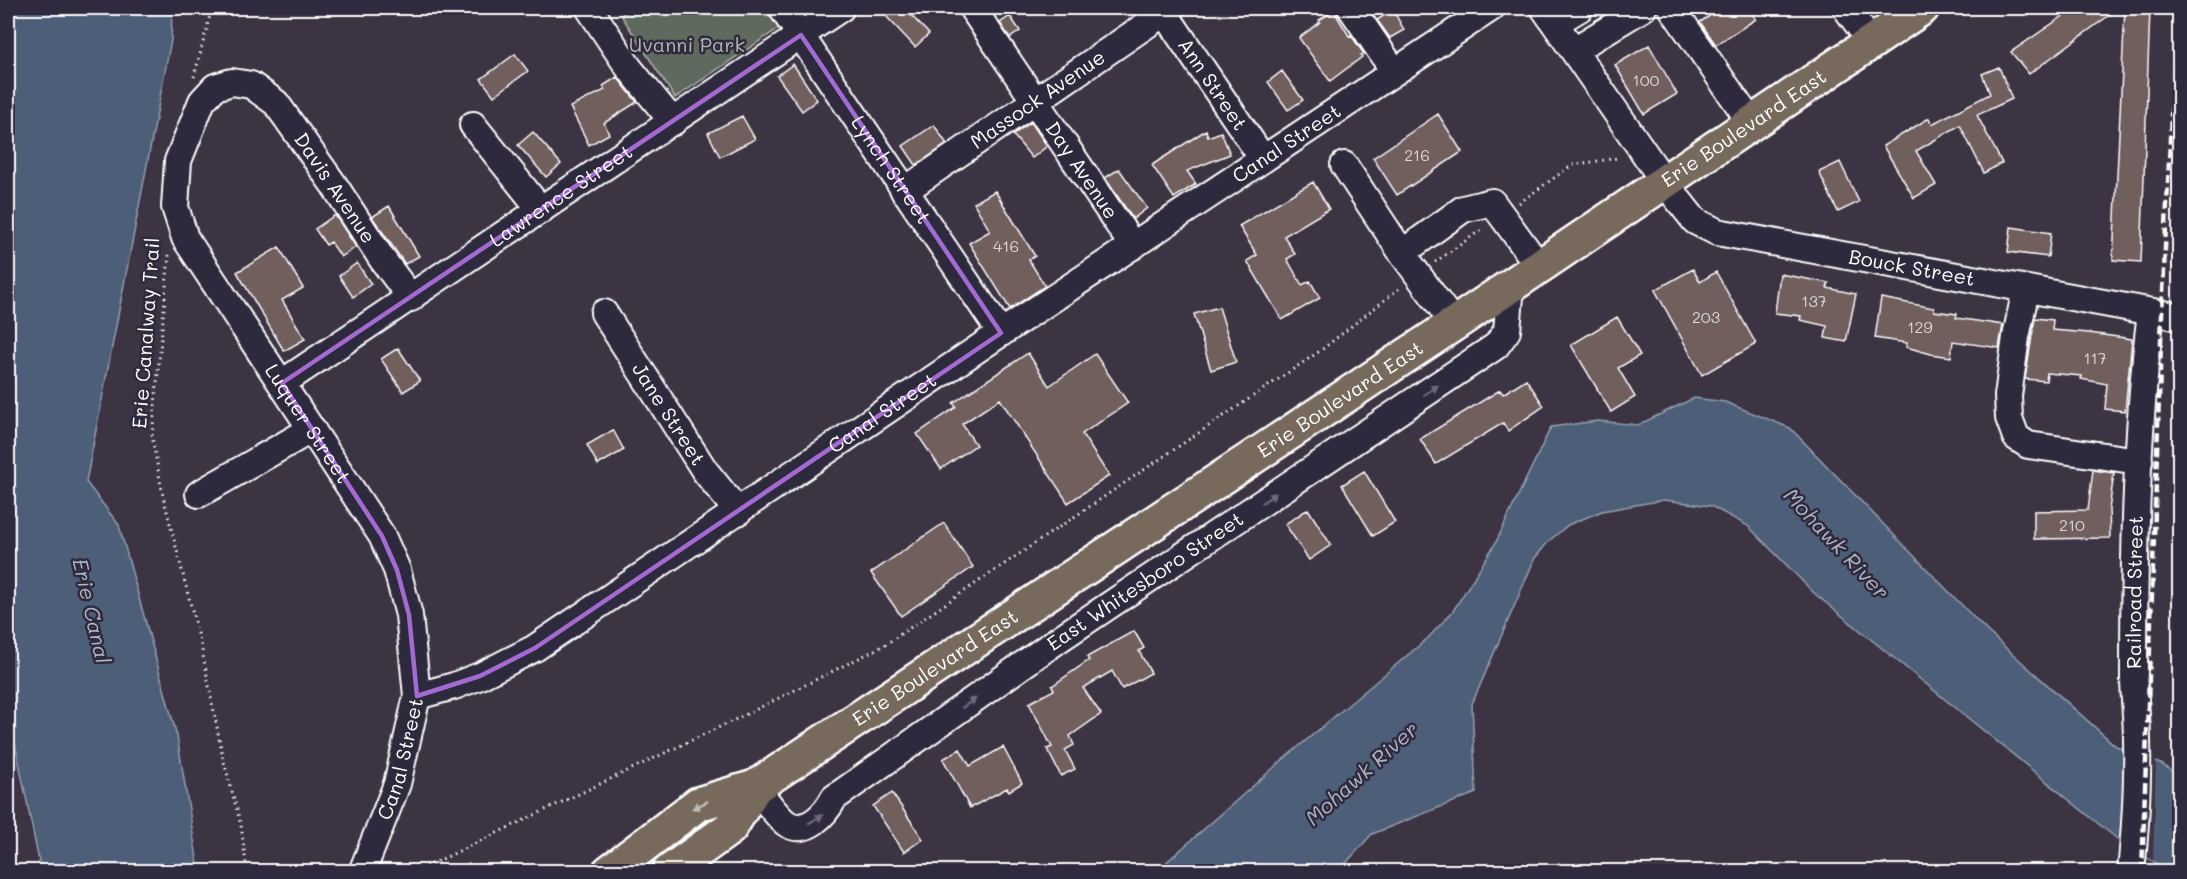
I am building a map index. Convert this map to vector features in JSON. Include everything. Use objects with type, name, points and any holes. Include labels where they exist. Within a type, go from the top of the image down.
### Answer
[{"type":"main road","name":"Erie Boulevard East","points":[[609,872],[698,804],[755,787],[1454,324],[1538,265],[1665,183],[1922,8]]},
{"type":"main road","name":"Erie Boulevard East","points":[[669,872],[729,828],[755,787]]},
{"type":"street","points":[[589,8],[629,68],[673,122]]},
{"type":"street","name":"Lynch Street","points":[[782,8],[1001,333]]},
{"type":"street","name":"Lawrence Street","points":[[282,383],[841,8]]},
{"type":"street","name":"Day Avenue","points":[[972,8],[1133,246]]},
{"type":"street","points":[[1351,8],[1394,71]]},
{"type":"street","name":"Canal Street","points":[[362,872],[397,784],[417,696],[480,676],[535,648],[1001,333],[1491,8]]},
{"type":"street","points":[[1550,15],[1580,8]]},
{"type":"street","points":[[1574,50],[1643,8]]},
{"type":"street","points":[[1671,8],[1752,124]]},
{"type":"street","points":[[1846,8],[1871,42]]},
{"type":"street","name":"Massock Avenue","points":[[904,191],[1165,9]]},
{"type":"street","name":"Ann Street","points":[[1165,9],[1263,159]]},
{"type":"street","name":"Bouck Street","points":[[1550,15],[1665,183],[1695,220],[1717,232],[2180,317]]},
{"type":"street","name":"Luquer Street","points":[[251,86],[232,82],[215,87],[202,101],[178,161],[175,207],[185,238],[382,536],[397,570],[409,615],[417,696]]},
{"type":"street","name":"Davis Avenue","points":[[251,86],[276,103],[411,298]]},
{"type":"street","points":[[473,125],[541,210]]},
{"type":"street","points":[[1344,165],[1402,253],[1454,324]]},
{"type":"street","points":[[1402,253],[1463,209],[1492,202],[1538,265]]},
{"type":"street","name":"East Whitesboro Street","points":[[755,787],[787,824],[798,827],[816,822],[827,812],[834,798],[1052,644],[1496,346],[1507,332],[1511,285]]},
{"type":"street","points":[[2026,288],[2016,337],[2008,396],[2009,418],[2016,437],[2028,445],[2139,461]]},
{"type":"street","name":"Railroad Street","points":[[2132,865],[2137,742],[2134,668],[2139,461],[2145,361],[2151,312]]},
{"type":"street","name":"Jane Street","points":[[604,314],[705,471],[738,512]]},
{"type":"street","points":[[199,494],[312,429]]},
{"type":"path","points":[[193,82],[212,8]]},
{"type":"path","points":[[415,872],[489,834],[749,713],[883,646],[1320,351],[1418,274],[1572,165],[1618,158]]},
{"type":"path","name":"Erie Canalway Trail","points":[[169,253],[152,437],[163,496],[201,645],[223,758],[241,825],[247,872]]},
{"type":"highlighted area","points":[[801,35],[1001,333],[535,648],[480,676],[417,696],[409,615],[397,570],[382,536],[282,383]]},
{"type":"green space","name":"Uvanni Park","points":[[633,8],[782,8],[791,20],[675,98],[621,15]]},
{"type":"water","name":"Erie Canal","points":[[8,8],[172,8],[171,40],[86,482],[119,525],[177,736],[199,871],[41,871],[8,709]]},
{"type":"water","name":"Mohawk River","points":[[1694,398],[1725,402],[1790,428],[1987,631],[2116,746],[2163,765],[2179,777],[2179,871],[2168,871],[2116,838],[1815,594],[1748,526],[1711,506],[1664,500],[1602,511],[1568,525],[1549,541],[1535,558],[1472,704],[1476,793],[1372,834],[1339,871],[1100,872],[1162,866],[1279,763],[1428,638],[1453,611],[1495,544],[1551,427],[1598,421],[1638,425]]},
{"type":"pier","points":[[2130,748],[2156,759],[2153,861],[2122,841]]},
{"type":"building","points":[[894,8],[904,8],[929,34],[915,47],[886,16]]},
{"type":"building","points":[[1722,8],[1748,8],[1756,19],[1716,45],[1700,22]]},
{"type":"building","points":[[2075,8],[2119,8],[2029,74],[2011,52]]},
{"type":"building","points":[[2125,8],[2150,8],[2141,262],[2113,260]]},
{"type":"building","points":[[1393,10],[1404,30],[1390,38],[1377,20]]},
{"type":"building","points":[[1334,11],[1349,36],[1351,35],[1364,54],[1330,81],[1299,38],[1320,22],[1319,20]]},
{"type":"building","points":[[1010,16],[1020,31],[1010,38],[1000,23]]},
{"type":"building","points":[[1649,45],[1677,94],[1644,114],[1615,65]]},
{"type":"building","points":[[515,54],[528,71],[494,96],[481,79]]},
{"type":"building","points":[[793,64],[817,100],[802,111],[777,76]]},
{"type":"building","points":[[1999,67],[2012,99],[1977,115],[2002,163],[1984,173],[1960,125],[1916,151],[1936,185],[1914,198],[1883,146],[1929,118],[1932,124],[1990,94],[1982,74]]},
{"type":"building","points":[[1282,71],[1303,100],[1288,110],[1268,82]]},
{"type":"building","points":[[617,77],[637,102],[604,123],[609,134],[589,145],[570,107],[605,90],[603,86]]},
{"type":"building","points":[[1438,114],[1462,152],[1397,195],[1373,158]]},
{"type":"building","points":[[742,116],[755,139],[720,157],[708,133]]},
{"type":"building","points":[[1031,122],[1047,146],[1032,158],[1013,135]]},
{"type":"building","points":[[934,125],[947,144],[916,165],[903,146]]},
{"type":"building","points":[[1206,130],[1208,137],[1221,132],[1230,154],[1187,171],[1196,184],[1174,198],[1152,165]]},
{"type":"building","points":[[533,132],[561,164],[546,177],[518,145]]},
{"type":"building","points":[[1840,162],[1859,202],[1838,212],[1819,172]]},
{"type":"building","points":[[1119,169],[1147,208],[1133,219],[1105,178]]},
{"type":"building","points":[[1313,182],[1329,209],[1284,236],[1295,254],[1287,259],[1302,285],[1310,281],[1320,298],[1282,320],[1247,261],[1257,255],[1239,226]]},
{"type":"building","points":[[995,191],[1035,256],[1029,260],[1045,286],[1010,309],[969,243],[990,231],[974,203]]},
{"type":"building","points":[[389,206],[419,256],[405,264],[372,217]]},
{"type":"building","points":[[335,215],[356,247],[341,257],[331,242],[326,245],[315,229]]},
{"type":"building","points":[[2011,227],[2051,233],[2048,257],[2008,252]]},
{"type":"building","points":[[279,247],[303,288],[282,300],[305,339],[284,351],[237,272]]},
{"type":"building","points":[[357,263],[371,284],[353,297],[339,276]]},
{"type":"building","points":[[1693,269],[1700,282],[1716,272],[1756,344],[1702,375],[1655,290]]},
{"type":"building","points":[[1780,274],[1829,283],[1827,288],[1856,294],[1846,342],[1825,338],[1827,326],[1800,320],[1801,316],[1775,313]]},
{"type":"building","points":[[1881,298],[1934,308],[1934,311],[1957,314],[1956,318],[2003,325],[1999,348],[1953,341],[1951,357],[1906,347],[1907,343],[1875,338]]},
{"type":"building","points":[[1219,307],[1236,362],[1211,370],[1194,314]]},
{"type":"building","points":[[1617,317],[1640,355],[1618,368],[1635,397],[1611,412],[1571,345]]},
{"type":"building","points":[[2035,318],[2053,320],[2052,330],[2132,339],[2125,411],[2105,409],[2107,384],[2081,379],[2082,376],[2047,373],[2046,381],[2025,379]]},
{"type":"building","points":[[398,348],[420,381],[403,392],[381,359]]},
{"type":"building","points":[[1028,353],[1049,386],[1095,354],[1128,403],[1082,434],[1109,476],[1068,503],[1000,399],[962,424],[976,445],[941,469],[917,434],[956,407],[953,403]]},
{"type":"building","points":[[1526,379],[1544,406],[1508,431],[1503,423],[1436,464],[1420,439],[1500,390],[1503,394]]},
{"type":"building","points":[[613,430],[624,450],[598,465],[587,445]]},
{"type":"building","points":[[2093,470],[2114,473],[2109,510],[2110,538],[2034,539],[2034,511],[2088,510]]},
{"type":"building","points":[[1364,471],[1395,522],[1373,536],[1342,485]]},
{"type":"building","points":[[1308,509],[1331,545],[1309,560],[1285,524]]},
{"type":"building","points":[[944,523],[973,567],[901,616],[871,573]]},
{"type":"building","points":[[1134,631],[1144,648],[1139,651],[1151,673],[1122,689],[1112,671],[1083,688],[1101,714],[1070,736],[1074,745],[1065,750],[1075,769],[1061,776],[1047,749],[1052,747],[1029,703],[1054,690],[1052,686],[1089,660],[1087,657]]},
{"type":"building","points":[[1003,747],[1022,783],[1009,791],[1007,788],[970,808],[943,759],[960,749],[970,766]]},
{"type":"building","points":[[892,793],[923,839],[904,852],[873,806]]},
{"type":"railway","points":[[2142,872],[2162,314],[2176,8]]}]
